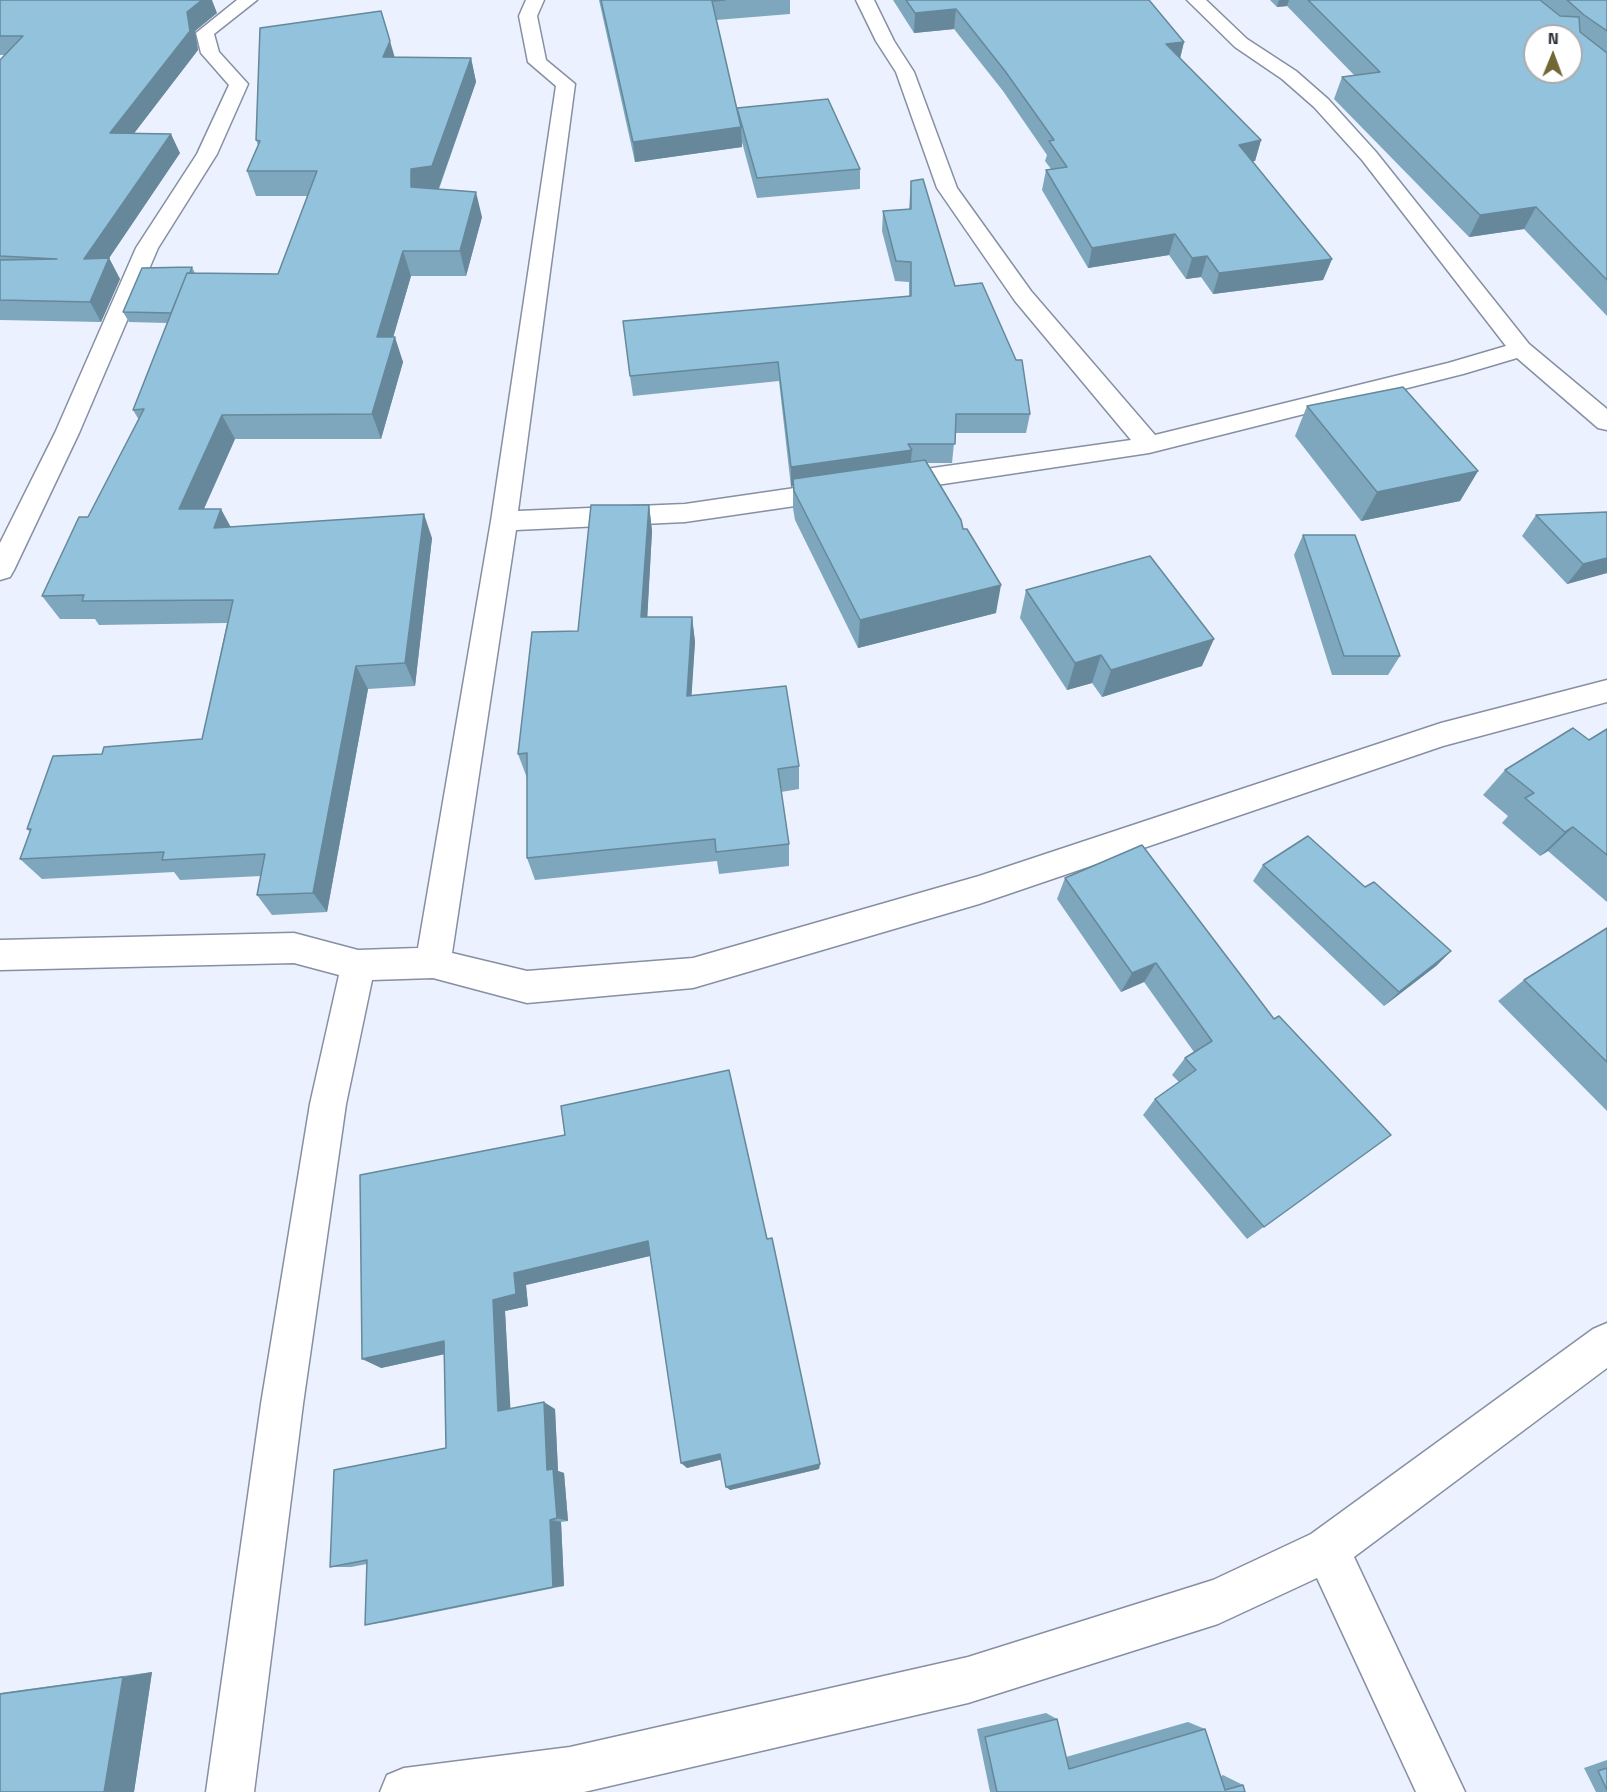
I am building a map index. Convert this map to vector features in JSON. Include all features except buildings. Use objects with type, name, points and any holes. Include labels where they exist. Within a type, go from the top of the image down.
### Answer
[{"type":"street","points":[[0,570],[67,433],[147,248],[207,154],[239,84],[210,53],[206,33],[248,0]]},
{"type":"street","points":[[433,963],[504,521],[566,84],[537,62],[528,16],[535,0]]},
{"type":"street","points":[[865,0],[885,41],[905,72],[947,188],[1023,296],[1149,445]]},
{"type":"street","points":[[1196,0],[1241,43],[1289,75],[1322,103],[1369,156],[1521,349],[1607,422]]},
{"type":"street","points":[[504,521],[685,513],[1149,445],[1455,369],[1521,349]]},
{"type":"street","points":[[0,955],[294,948],[358,965],[433,963],[527,987],[693,973],[979,890],[1441,735],[1607,691]]},
{"type":"street","points":[[230,1792],[282,1404],[324,1127],[358,965]]},
{"type":"street","points":[[404,1792],[570,1771],[968,1680],[1218,1601],[1327,1550],[1607,1343]]},
{"type":"street","points":[[1327,1550],[1441,1792]]}]
